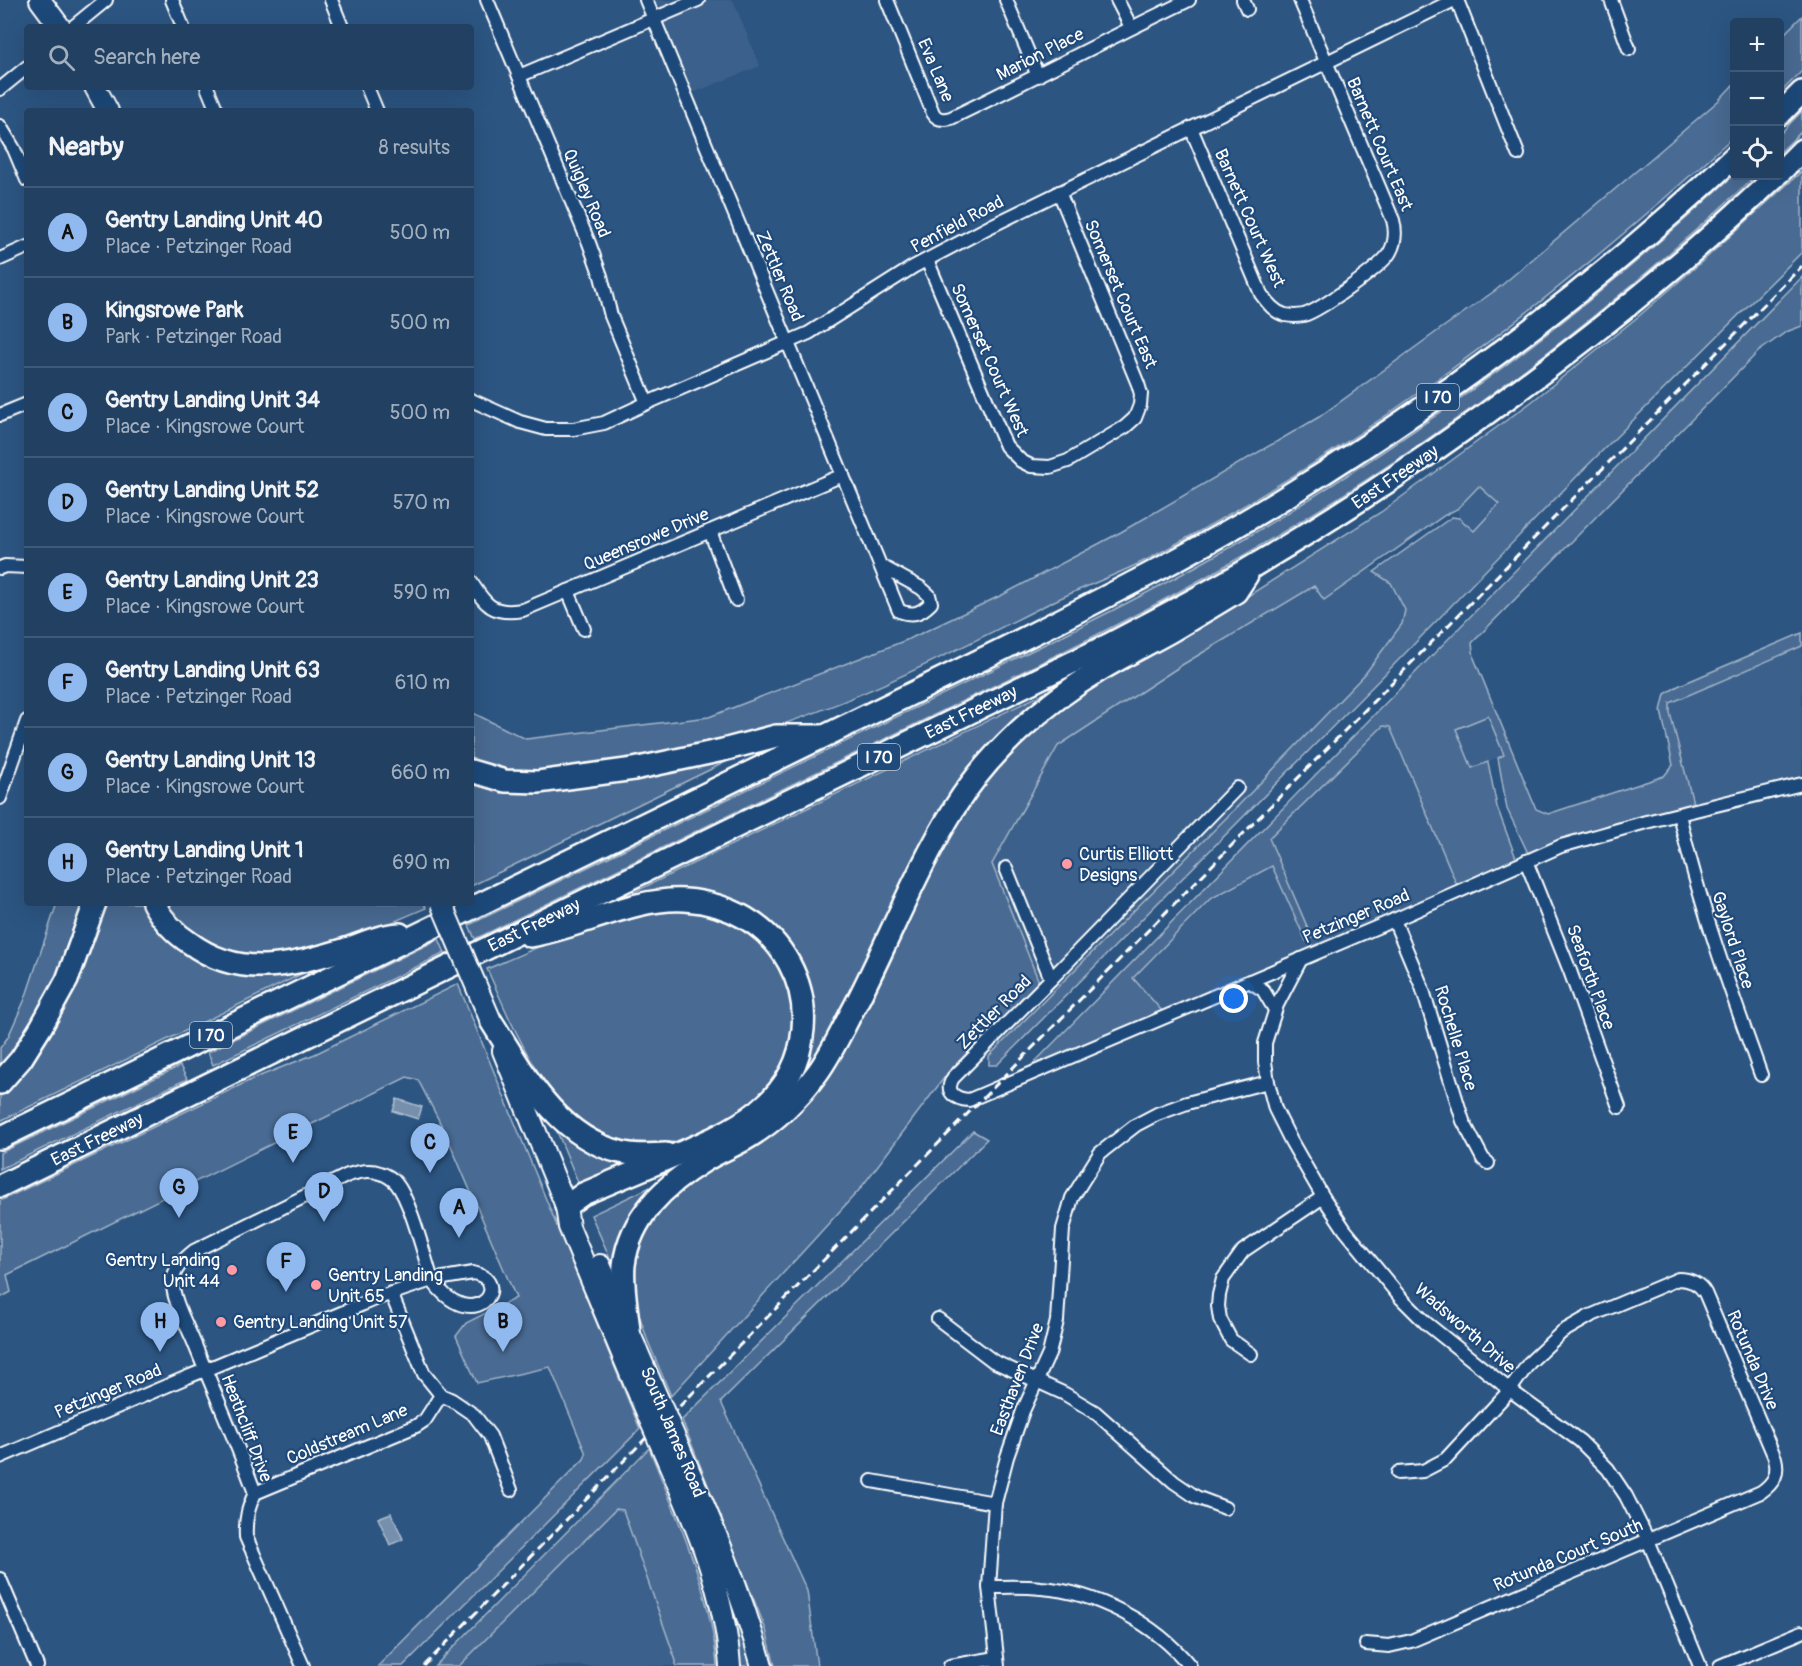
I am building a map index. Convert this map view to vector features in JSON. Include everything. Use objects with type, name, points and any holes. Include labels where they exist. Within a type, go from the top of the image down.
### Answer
[{"type":"highway","points":[[1784,109],[1802,92]]},
{"type":"highway","points":[[1784,167],[1802,150]]},
{"type":"highway","name":"I 70","points":[[0,1138],[827,736],[1157,571],[1283,499],[1448,390],[1521,337],[1631,247],[1730,160]]},
{"type":"highway","name":"East Freeway","points":[[0,1186],[1086,656],[1252,567],[1414,464],[1546,370],[1662,278],[1772,180]]},
{"type":"highway","points":[[629,1330],[624,1265],[633,1232],[649,1206],[673,1182],[705,1160],[763,1128],[792,1102],[817,1073],[850,1015],[916,879],[968,788],[999,751],[1035,717],[1099,671],[1236,592],[1252,567]]},
{"type":"highway","points":[[474,772],[505,781],[538,782],[634,769],[776,736],[827,736]]},
{"type":"highway","points":[[503,940],[549,933],[631,908],[685,900],[717,906],[759,927],[779,947],[798,984],[804,1020],[797,1058],[788,1078],[776,1095],[760,1111],[729,1131],[583,1194],[566,1206]]},
{"type":"highway","points":[[0,1083],[21,1059],[67,980],[94,906]]},
{"type":"highway","points":[[155,906],[173,930],[194,946],[225,962],[249,966],[295,963],[387,934],[422,933]]},
{"type":"highway","points":[[491,1021],[542,1097],[569,1125],[587,1139],[620,1152],[651,1155],[678,1154]]},
{"type":"highway","points":[[566,1206],[588,1205],[684,1166],[705,1160]]},
{"type":"main road","points":[[40,0],[58,24]]},
{"type":"main road","points":[[97,90],[106,108]]},
{"type":"main road","name":"South James Road","points":[[442,906],[566,1206],[569,1227],[673,1453],[718,1537],[762,1666]]},
{"type":"main road","name":"South James Road","points":[[566,1206],[579,1220],[629,1330],[646,1391]]},
{"type":"main road","name":"South James Road","points":[[673,1453],[722,1613],[730,1666]]},
{"type":"street","points":[[77,24],[106,0]]},
{"type":"street","points":[[172,0],[182,24]]},
{"type":"street","points":[[331,0],[341,24]]},
{"type":"street","name":"Quigley Road","points":[[487,0],[589,243],[601,276],[611,316],[646,402]]},
{"type":"street","name":"Zettler Road","points":[[646,0],[880,566]]},
{"type":"street","points":[[519,76],[698,0]]},
{"type":"street","name":"Eva Lane","points":[[887,0],[933,113],[940,119]]},
{"type":"street","points":[[1006,0],[1038,76]]},
{"type":"street","points":[[1117,0],[1131,27]]},
{"type":"street","name":"Marion Place","points":[[940,119],[951,118],[1189,0]]},
{"type":"street","name":"Barnett Court East","points":[[1284,314],[1302,315],[1319,308],[1381,263],[1390,253],[1395,230],[1393,220],[1300,0]]},
{"type":"street","points":[[1455,0],[1518,154]]},
{"type":"street","name":"Penfield Road","points":[[474,401],[520,422],[546,429],[573,429],[604,423],[646,402],[809,333],[927,260],[1059,192],[1455,0]]},
{"type":"street","points":[[1611,0],[1629,49]]},
{"type":"street","points":[[0,89],[24,69]]},
{"type":"street","points":[[208,90],[216,108]]},
{"type":"street","points":[[368,90],[376,108]]},
{"type":"street","points":[[0,126],[14,149],[24,173]]},
{"type":"street","name":"Barnett Court West","points":[[1191,128],[1261,294],[1270,306],[1284,314]]},
{"type":"street","name":"Somerset Court East","points":[[1031,466],[1050,467],[1068,461],[1125,428],[1139,411],[1141,394],[1059,192]]},
{"type":"street","points":[[0,259],[24,248]]},
{"type":"street","name":"Somerset Court West","points":[[927,260],[1001,437],[1013,455],[1031,466]]},
{"type":"street","points":[[0,415],[24,405]]},
{"type":"street","name":"Queensrowe Drive","points":[[474,587],[480,597],[492,608],[507,613],[523,610],[843,475]]},
{"type":"street","points":[[710,531],[736,600]]},
{"type":"street","points":[[0,568],[24,567]]},
{"type":"street","points":[[568,591],[584,629]]},
{"type":"street","points":[[0,798],[24,730]]},
{"type":"street","name":"Petzinger Road","points":[[953,1078],[949,1089],[951,1094],[959,1100],[969,1100],[1394,920],[1561,846],[1602,833],[1802,784]]},
{"type":"street","points":[[1051,979],[1237,788]]},
{"type":"street","name":"Gaylord Place","points":[[1678,814],[1689,861],[1731,994],[1761,1075]]},
{"type":"street","name":"Seaforth Place","points":[[1526,861],[1570,971],[1619,1107]]},
{"type":"street","name":"Zettler Road","points":[[953,1078],[1051,979],[1006,868]]},
{"type":"street","name":"Rochelle Place","points":[[1394,920],[1422,987],[1463,1121],[1483,1159],[1488,1163]]},
{"type":"street","name":"Wadsworth Drive","points":[[1301,959],[1275,1010],[1265,1043],[1265,1062],[1275,1109],[1323,1197],[1345,1230],[1400,1297],[1426,1323],[1509,1390],[1580,1442],[1608,1469],[1626,1496],[1648,1540],[1700,1666]]},
{"type":"street","points":[[1249,981],[1263,990],[1275,1010]]},
{"type":"street","name":"Easthaven Drive","points":[[997,1662],[989,1587],[995,1503],[1007,1456],[1023,1411],[1048,1354],[1058,1321],[1060,1255],[1072,1198],[1100,1153],[1136,1125],[1157,1114],[1197,1100],[1268,1082]]},
{"type":"street","name":"Heathcliff Drive","points":[[303,1666],[246,1537],[247,1512],[255,1493],[176,1298],[173,1280],[180,1263],[194,1251],[348,1175],[364,1170],[381,1173],[395,1182],[404,1197],[416,1228],[432,1280]]},
{"type":"street","points":[[1251,1354],[1231,1340],[1220,1319],[1218,1306],[1223,1279],[1243,1251],[1323,1197]]},
{"type":"street","name":"Rotunda Drive","points":[[1509,1390],[1529,1362],[1562,1332],[1590,1316],[1678,1279],[1692,1281],[1705,1293],[1775,1458],[1776,1476]]},
{"type":"street","name":"Petzinger Road","points":[[0,1457],[391,1293],[432,1280]]},
{"type":"street","points":[[391,1293],[424,1374],[441,1395],[474,1414],[490,1436],[511,1490]]},
{"type":"street","points":[[938,1319],[993,1360],[1065,1394],[1095,1412],[1174,1482],[1196,1497],[1225,1508]]},
{"type":"street","points":[[1398,1473],[1424,1471],[1446,1459],[1509,1390]]},
{"type":"street","name":"Coldstream Lane","points":[[255,1493],[416,1426],[425,1420],[441,1395]]},
{"type":"street","name":"Rotunda Court South","points":[[1366,1644],[1389,1646],[1412,1641],[1761,1492],[1770,1486],[1776,1476]]},
{"type":"street","points":[[872,1481],[995,1503]]},
{"type":"street","points":[[0,1579],[37,1666]]},
{"type":"street","points":[[989,1587],[1042,1588],[1096,1600],[1138,1621],[1173,1648],[1190,1666]]},
{"type":"street","points":[[1720,1666],[1802,1632]]},
{"type":"street","points":[[950,1666],[997,1662]]},
{"type":"shaded area","points":[[645,0],[733,0],[760,66],[685,96]]},
{"type":"shaded area","points":[[1802,16],[1802,71],[1784,89],[1784,72],[1784,34]]},
{"type":"shaded area","points":[[1730,88],[1730,140],[1584,267],[1466,359],[1392,411],[1258,497],[1154,556],[1061,598],[891,681],[770,729],[728,741],[552,773],[506,771],[474,762],[474,713],[526,739],[709,717],[909,639],[1002,595],[1121,532],[1319,417],[1496,290],[1718,101]]},
{"type":"shaded area","points":[[1802,111],[1802,131],[1784,148],[1784,130]]},
{"type":"shaded area","points":[[1802,171],[1802,252],[1583,470],[1384,675],[997,1065],[989,1065],[989,1056],[1235,809],[1365,674],[1402,624],[1405,610],[1391,583],[1374,572],[1452,517],[1459,518],[1474,531],[1499,504],[1479,486],[1457,509],[1445,515],[1324,600],[1314,586],[1182,665],[1058,746],[992,864],[1039,982],[950,1070],[860,1189],[671,1396],[638,1311],[633,1265],[645,1225],[686,1183],[746,1152],[793,1116],[937,857],[992,771],[1043,722],[1073,699],[1221,613],[1381,512],[1530,403],[1639,316]]},
{"type":"shaded area","points":[[1730,179],[1751,180],[1630,287],[1498,390],[1429,438],[1288,529],[1178,592],[1020,673],[475,939],[469,925],[1093,620],[1177,577],[1259,530],[1385,450],[1506,365],[1565,320],[1679,225]]},
{"type":"shaded area","points":[[1802,277],[1802,326],[1786,332],[1758,352],[1472,643],[1474,658],[1536,809],[1548,814],[1664,776],[1673,765],[1661,711],[1665,694],[1678,686],[1802,633],[1802,646],[1670,703],[1670,713],[1693,803],[1601,827],[1528,853],[1507,809],[1498,758],[1504,755],[1488,716],[1456,729],[1472,768],[1488,762],[1497,807],[1516,858],[1457,885],[1390,727],[1383,726],[1269,838],[1312,938],[1306,941],[1272,866],[1210,899],[1133,978],[1162,1011],[1028,1069]]},
{"type":"shaded area","points":[[1479,485],[1499,504],[1474,531],[1459,518],[1457,509]]},
{"type":"shaded area","points":[[1370,567],[1391,583],[1405,610],[1402,624],[1365,674],[1235,809],[1049,995],[1039,982],[992,864],[1058,746],[1182,665],[1314,586],[1324,600]]},
{"type":"shaded area","points":[[1802,646],[1802,777],[1693,803],[1670,713],[1670,702]]},
{"type":"shaded area","points":[[1059,686],[1004,734],[826,1044],[795,1088],[809,1010],[752,914],[626,901],[624,897]]},
{"type":"shaded area","points":[[1488,716],[1504,755],[1473,768],[1456,729]]},
{"type":"shaded area","points":[[1383,726],[1390,727],[1457,885],[1162,1011],[1133,978],[1210,899],[1273,866],[1306,941],[1269,838]]},
{"type":"shaded area","points":[[736,757],[474,885],[474,776],[492,782]]},
{"type":"shaded area","points":[[56,906],[84,906],[50,989],[27,1030],[0,1069],[0,1048],[8,1037],[25,999]]},
{"type":"shaded area","points":[[98,906],[149,906],[187,950],[310,965],[312,969],[0,1121],[0,1091]]},
{"type":"shaded area","points":[[165,906],[425,906],[426,908],[360,936],[316,949],[262,958],[228,953],[193,937]]},
{"type":"shaded area","points":[[688,909],[733,920],[767,946],[788,980],[795,1016],[789,1050],[775,1080],[763,1095],[747,1108],[696,1136],[676,1142],[621,1144],[594,1134],[558,1102],[533,1065],[487,969],[564,936],[636,912]]},
{"type":"shaded area","points":[[439,939],[445,953],[213,1065],[208,1052]]},
{"type":"shaded area","points":[[458,984],[640,1429],[403,1666],[378,1666],[584,1459],[586,1454],[550,1367],[477,1383],[456,1336],[466,1323],[516,1298],[446,1134],[418,1080],[407,1077],[7,1275],[11,1292],[0,1298],[0,1201],[255,1078],[315,1054]]},
{"type":"shaded area","points":[[180,1066],[187,1079],[0,1169],[0,1153]]},
{"type":"shaded area","points":[[397,1099],[422,1107],[418,1119],[393,1111]]},
{"type":"shaded area","points":[[551,1117],[635,1164],[580,1187]]},
{"type":"shaded area","points":[[973,1131],[987,1139],[721,1402],[807,1591],[817,1666],[775,1666],[766,1630],[682,1420]]},
{"type":"shaded area","points":[[663,1181],[614,1267],[591,1215]]},
{"type":"shaded area","points":[[649,1448],[700,1582],[714,1638],[717,1666],[676,1666],[623,1510],[616,1509],[459,1666],[435,1666]]},
{"type":"shaded area","points":[[616,1509],[623,1510],[676,1666],[459,1666]]},
{"type":"shaded area","points":[[391,1513],[403,1539],[390,1545],[378,1518]]},
{"type":"shaded area","points":[[729,1587],[754,1666],[735,1666],[723,1590]]},
{"type":"railway","points":[[424,1666],[1802,266]]},
{"type":"place","name":"Curtis Elliott Designs","points":[[1067,864]]},
{"type":"place","name":"Gentry Landing Unit 23","points":[[293,1163]]},
{"type":"place","name":"Gentry Landing Unit 34","points":[[430,1173]]},
{"type":"place","name":"Gentry Landing Unit 13","points":[[179,1218]]},
{"type":"place","name":"Gentry Landing Unit 52","points":[[324,1222]]},
{"type":"place","name":"Gentry Landing Unit 40","points":[[459,1238]]},
{"type":"place","name":"Gentry Landing Unit 44","points":[[232,1270]]},
{"type":"place","name":"Gentry Landing Unit 65","points":[[316,1285]]},
{"type":"place","name":"Gentry Landing Unit 63","points":[[286,1292]]},
{"type":"place","name":"Gentry Landing Unit 57","points":[[221,1322]]},
{"type":"place","name":"Gentry Landing Unit 1","points":[[160,1352]]},
{"type":"place","name":"Kingsrowe Park","points":[[503,1352]]}]
